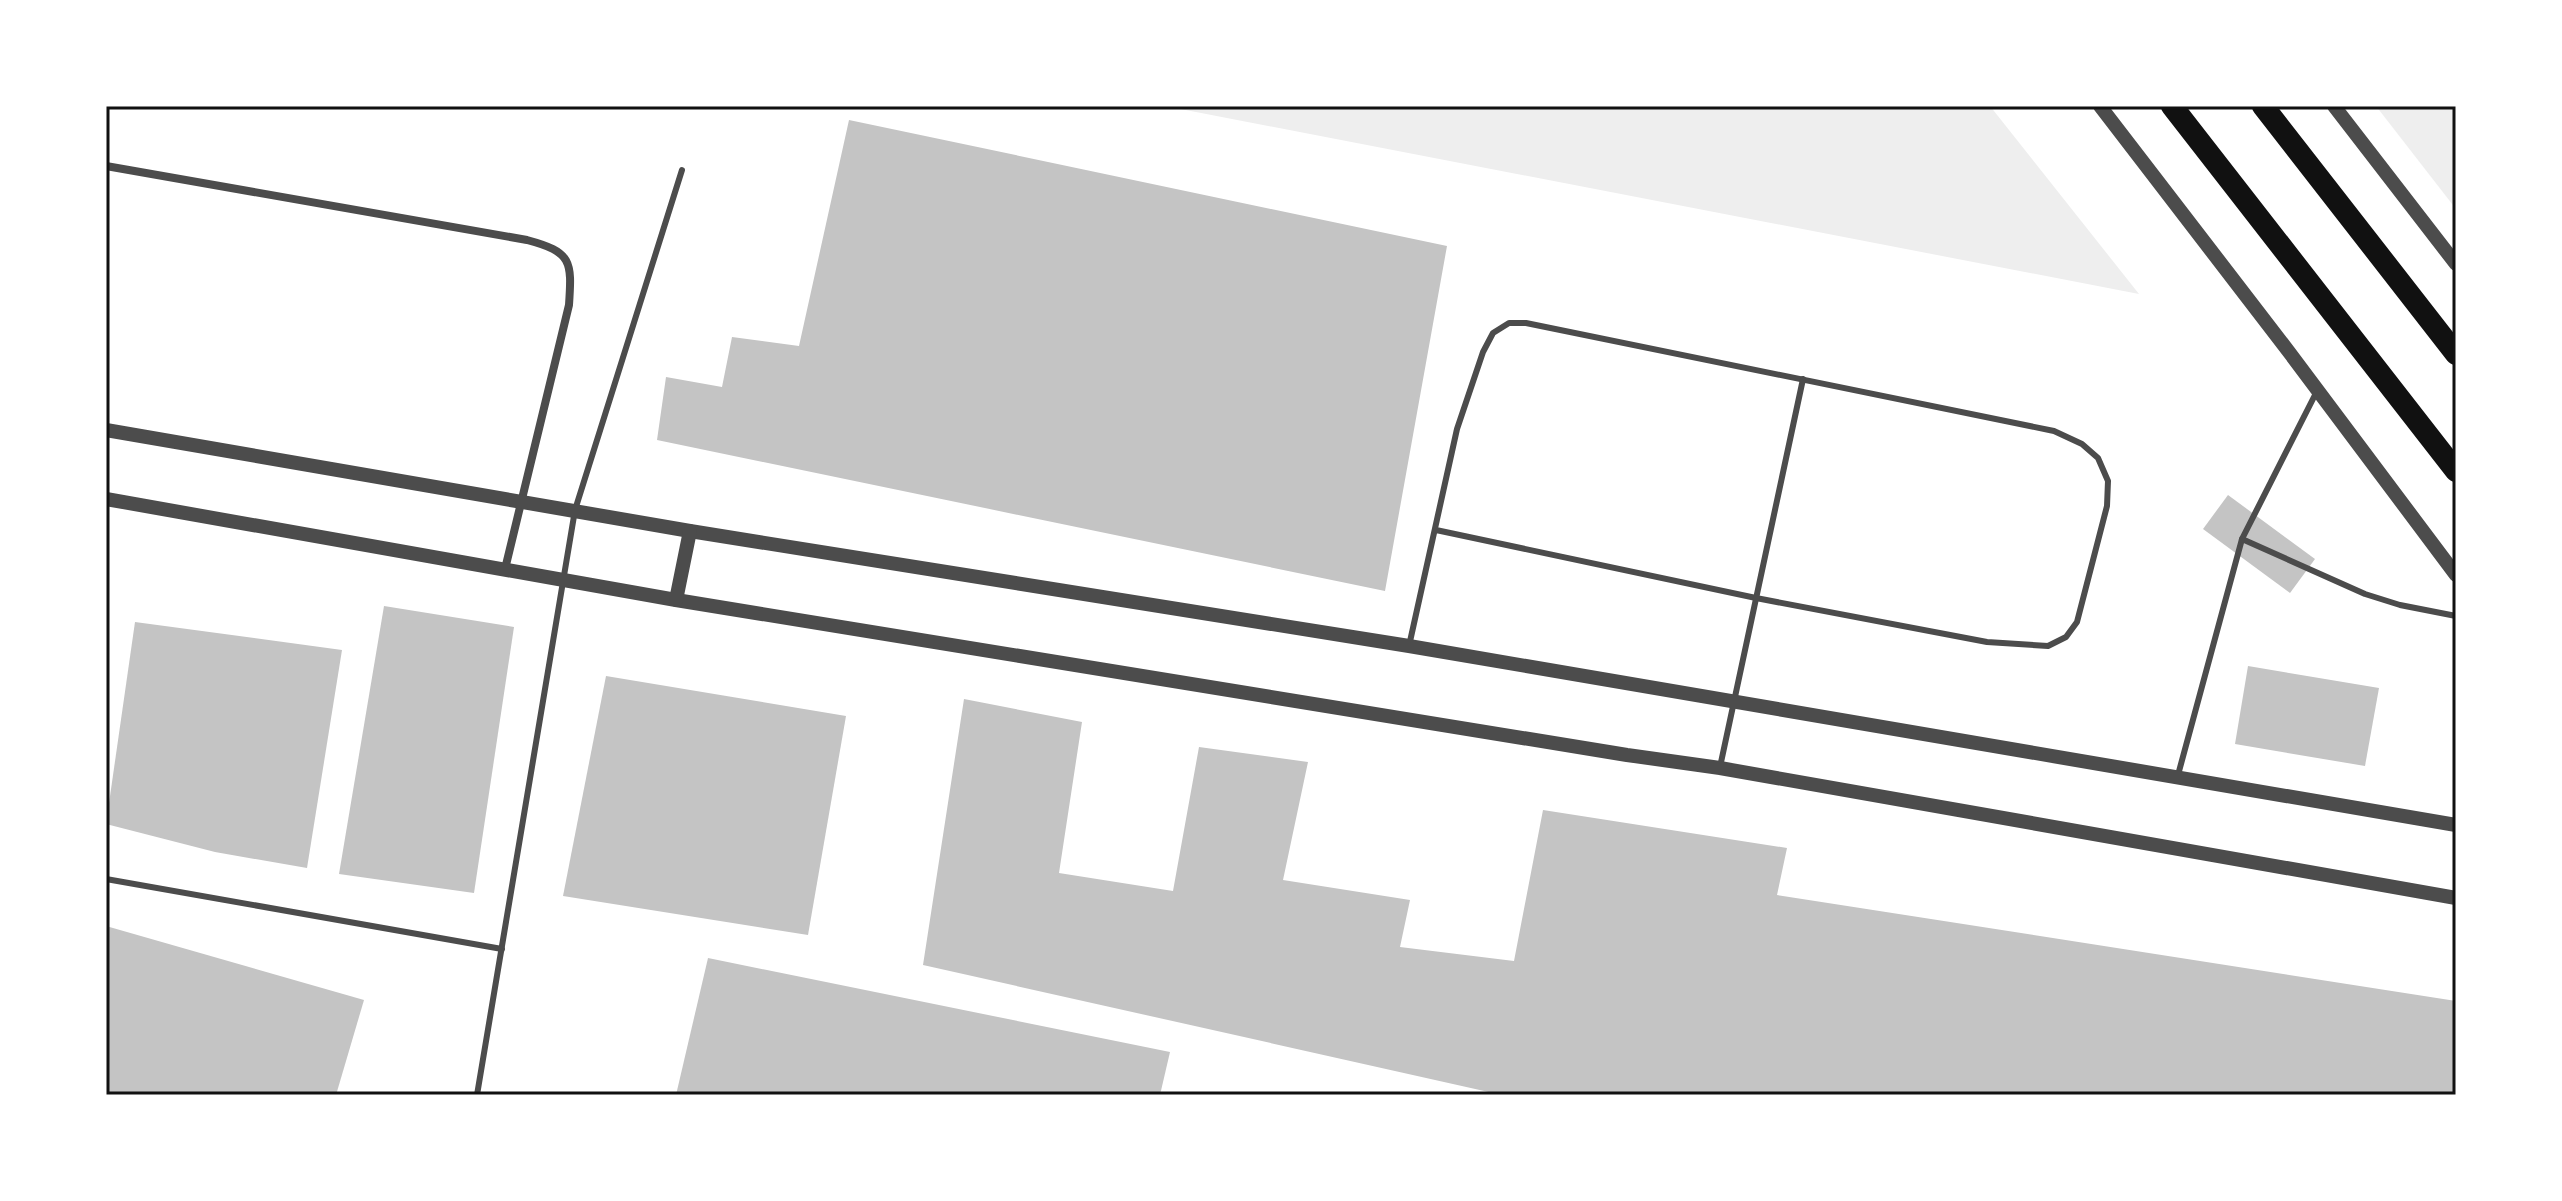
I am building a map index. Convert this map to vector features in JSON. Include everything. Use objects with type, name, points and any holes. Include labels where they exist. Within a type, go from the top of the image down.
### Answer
[{"type":"highway","points":[[2172,106],[2456,471]]},
{"type":"highway","points":[[2263,106],[2456,354]]},
{"type":"street","points":[[2100,106],[2456,575]]},
{"type":"street","points":[[2334,106],[2456,264]]},
{"type":"street","points":[[106,166],[527,240],[550,246],[565,255],[571,274],[569,305],[505,569]]},
{"type":"street","points":[[106,430],[690,531],[1409,646],[2456,825]]},
{"type":"street","points":[[106,499],[676,600],[1720,768],[2456,898]]},
{"type":"street","points":[[676,600],[690,531]]},
{"type":"lane","points":[[477,1095],[575,510],[682,170]]},
{"type":"lane","points":[[1409,646],[1457,429],[1483,352],[1493,333],[1509,323],[1526,323],[2054,431],[2082,444],[2098,458],[2108,481],[2107,506],[2077,622],[2066,637],[2048,646],[1987,642],[1756,598],[1436,530]]},
{"type":"lane","points":[[1720,768],[1803,379]]},
{"type":"lane","points":[[2178,777],[2242,539],[2317,391]]},
{"type":"lane","points":[[2242,539],[2365,594],[2400,605],[2456,616]]},
{"type":"lane","points":[[106,879],[502,949]]},
{"type":"shaded area","points":[[1165,106],[1990,106],[2139,294]]},
{"type":"shaded area","points":[[2376,106],[2456,106],[2456,209]]},
{"type":"building","points":[[849,120],[1447,246],[1385,591],[657,440],[666,377],[722,387],[732,337],[799,346]]},
{"type":"building","points":[[2228,495],[2315,559],[2290,593],[2203,529]]},
{"type":"building","points":[[384,606],[514,627],[474,893],[339,874]]},
{"type":"building","points":[[135,622],[342,650],[307,868],[215,852],[106,824]]},
{"type":"building","points":[[2248,666],[2379,688],[2365,766],[2235,744]]},
{"type":"building","points":[[606,676],[846,716],[808,935],[563,896]]},
{"type":"building","points":[[964,699],[1082,722],[1059,873],[1173,891],[1199,747],[1308,762],[1283,880],[1410,900],[1400,947],[1514,961],[1543,810],[1787,848],[1777,895],[2456,1001],[2456,1095],[1502,1095],[923,965]]},
{"type":"building","points":[[106,926],[364,1000],[336,1095],[106,1095]]},
{"type":"building","points":[[708,958],[1170,1052],[1160,1095],[676,1095]]}]
